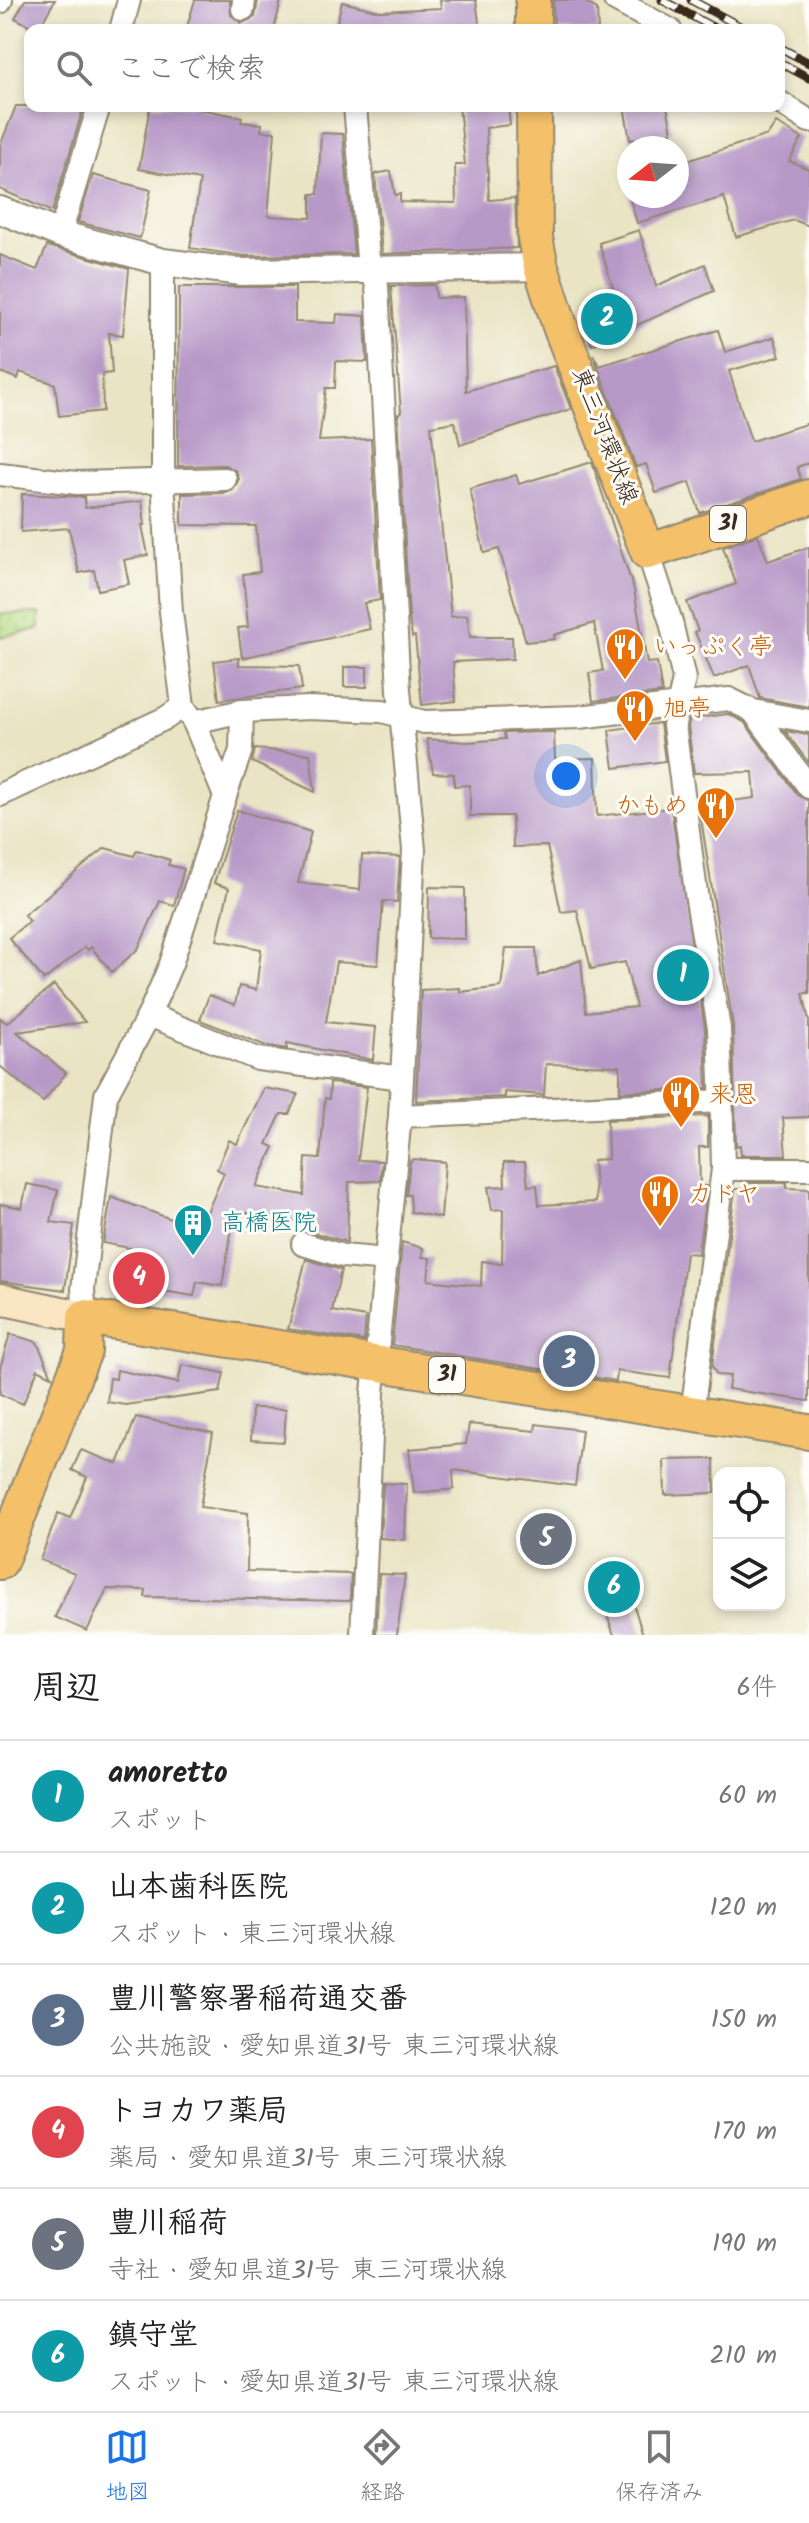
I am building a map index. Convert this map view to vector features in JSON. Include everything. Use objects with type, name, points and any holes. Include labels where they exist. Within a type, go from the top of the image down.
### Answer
[{"type":"main road","points":[[533,0],[533,24]]},
{"type":"main road","name":"東三河環状線","points":[[534,112],[535,238],[541,267],[560,326],[648,552]]},
{"type":"main road","name":"31","points":[[648,552],[809,497]]},
{"type":"main road","points":[[0,1299],[85,1317],[84,1351],[0,1562]]},
{"type":"main road","name":"31","points":[[85,1317],[809,1432]]},
{"type":"street","points":[[123,24],[129,0]]},
{"type":"street","points":[[615,0],[659,24]]},
{"type":"street","points":[[785,106],[809,121]]},
{"type":"street","points":[[60,234],[97,112]]},
{"type":"street","points":[[356,112],[372,271],[377,286],[402,715],[414,850],[400,1116],[373,1393],[362,1635]]},
{"type":"street","points":[[0,210],[60,234],[163,262],[241,272],[541,267]]},
{"type":"street","points":[[163,262],[163,481],[171,612],[189,714],[225,796]]},
{"type":"street","points":[[0,474],[77,483],[225,479]]},
{"type":"street","points":[[648,552],[671,622],[684,679],[674,725],[697,900],[717,1017],[722,1101],[723,1169],[692,1414]]},
{"type":"street","points":[[0,795],[166,718],[189,714],[309,708],[402,715],[424,722],[470,721],[579,717],[729,699],[753,711],[809,721]]},
{"type":"street","points":[[85,1317],[83,1289],[106,1095],[149,1015],[187,919],[241,750],[242,711]]},
{"type":"street","points":[[753,711],[809,787]]},
{"type":"street","points":[[149,1015],[258,1059],[402,1078]]},
{"type":"street","points":[[400,1116],[722,1101]]},
{"type":"street","points":[[723,1169],[809,1169]]},
{"type":"street","points":[[303,1244],[343,1256],[387,1260]]},
{"type":"green space","points":[[40,613],[40,629],[0,637],[0,614]]},
{"type":"building","points":[[25,0],[55,0],[41,24],[26,24],[15,18]]},
{"type":"building","points":[[195,0],[230,0],[231,15],[242,23],[255,17],[258,0],[281,0],[275,24],[188,24]]},
{"type":"building","points":[[440,0],[476,0],[479,24],[336,24],[342,2],[380,11],[441,8]]},
{"type":"building","points":[[553,0],[582,0],[597,9],[598,24],[554,24]]},
{"type":"building","points":[[16,106],[24,106],[24,112],[82,112],[52,212],[0,189],[0,146]]},
{"type":"building","points":[[149,112],[215,112],[242,117],[241,122],[262,124],[261,131],[275,132],[268,216],[311,218],[311,194],[318,194],[321,133],[343,134],[354,254],[244,256],[190,248],[200,180],[139,169]]},
{"type":"building","points":[[460,112],[509,112],[510,125],[486,128],[489,200],[515,198],[517,248],[382,254],[375,174],[391,171],[395,195],[400,194],[400,202],[456,203],[455,165],[465,165]]},
{"type":"building","points":[[625,112],[668,112],[672,132],[629,136]]},
{"type":"building","points":[[776,123],[802,138],[789,161],[809,169],[809,226],[794,220],[736,237],[724,197],[689,207],[689,160],[768,135]]},
{"type":"building","points":[[93,175],[151,190],[140,238],[78,222]]},
{"type":"building","points":[[633,208],[687,208],[637,223]]},
{"type":"building","points":[[639,230],[656,286],[705,264],[714,291],[592,345],[583,315],[618,304],[599,243]]},
{"type":"building","points":[[47,246],[129,269],[123,335],[109,333],[112,373],[102,374],[103,411],[59,416],[55,384],[20,372],[18,379],[0,372],[0,255],[37,270]]},
{"type":"building","points":[[435,285],[436,298],[464,297],[466,391],[554,366],[571,409],[460,445],[455,422],[431,426],[451,617],[467,615],[470,637],[512,637],[513,659],[453,662],[456,701],[422,705],[415,636],[412,637],[409,618],[398,415],[401,412],[391,286]]},
{"type":"building","points":[[179,287],[295,287],[295,322],[336,323],[337,314],[365,316],[367,362],[336,361],[335,388],[326,388],[319,441],[371,439],[380,600],[364,603],[370,629],[242,658],[238,628],[248,627],[243,574],[260,572],[256,526],[182,525],[182,494],[226,493],[233,490],[239,479],[236,471],[225,465],[178,466]]},
{"type":"building","points":[[718,330],[725,352],[774,337],[780,356],[729,371],[751,441],[809,423],[809,463],[797,467],[801,479],[700,513],[690,482],[656,493],[646,464],[636,467],[593,354],[599,366]]},
{"type":"building","points":[[592,462],[634,590],[647,663],[657,662],[662,693],[593,701],[589,673],[603,671],[594,623],[554,635],[555,639],[526,642],[499,549],[484,553],[470,489],[516,475],[519,484]]},
{"type":"building","points":[[22,494],[84,497],[85,508],[142,501],[145,525],[142,525],[148,555],[124,560],[129,584],[98,590],[94,570],[79,573],[69,528],[21,532]]},
{"type":"building","points":[[758,535],[768,561],[809,547],[809,707],[760,698],[749,665],[714,678],[695,632],[698,631],[687,602],[736,584],[723,547]]},
{"type":"building","points":[[239,658],[239,665],[299,666],[302,689],[219,700],[214,661]]},
{"type":"building","points":[[344,667],[367,667],[367,687],[344,687]]},
{"type":"building","points":[[728,714],[744,722],[798,795],[809,801],[809,993],[803,993],[809,1021],[809,1117],[783,1118],[786,1155],[741,1155],[740,1145],[736,1146],[733,1026],[699,805],[755,798],[753,772],[694,773],[688,726],[690,719]]},
{"type":"building","name":"旭亭","points":[[660,723],[665,761],[614,768],[609,730]]},
{"type":"building","points":[[785,731],[809,735],[809,763]]},
{"type":"building","points":[[554,732],[555,759],[595,758],[597,816],[671,808],[705,1029],[707,1088],[620,1092],[620,1066],[546,1064],[544,1095],[505,1092],[505,1097],[416,1101],[421,990],[460,988],[460,992],[501,987],[506,948],[536,948],[538,976],[581,960],[586,1012],[636,1007],[625,962],[591,969],[577,910],[561,912],[547,846],[513,847],[512,816],[470,816],[470,785],[454,786],[454,774],[433,773],[427,739],[467,742],[505,739],[504,733]]},
{"type":"building","points":[[255,749],[310,754],[315,792],[252,762]]},
{"type":"building","points":[[237,810],[311,832],[298,883],[360,890],[362,855],[400,857],[397,902],[383,901],[378,965],[336,962],[326,1022],[376,1027],[373,1060],[287,1043],[287,1049],[264,1045],[200,1020],[209,995],[235,1005],[239,986],[256,990],[261,949],[217,940],[229,888],[214,883]]},
{"type":"building","points":[[105,848],[134,856],[137,850],[170,860],[168,865],[184,869],[174,905],[160,901],[138,949],[112,972],[91,947],[88,950],[85,947],[44,980],[9,938],[29,921],[24,915]]},
{"type":"building","points":[[429,887],[465,888],[465,939],[428,938]]},
{"type":"building","points":[[54,985],[85,1022],[17,1032],[66,1073],[43,1102],[0,1066],[0,1018],[7,1023]]},
{"type":"building","points":[[330,1083],[367,1087],[358,1160],[382,1161],[380,1181],[349,1182],[347,1242],[311,1232],[313,1224],[235,1211],[222,1286],[197,1282],[194,1296],[150,1289],[147,1305],[122,1300],[130,1248],[103,1243],[111,1197],[171,1219],[202,1224],[224,1173],[217,1169],[229,1140],[237,1144],[264,1088],[298,1094],[289,1114],[281,1114],[267,1144],[274,1147],[256,1187],[304,1195],[306,1158],[320,1159],[325,1098],[329,1099]]},
{"type":"building","points":[[708,1116],[708,1147],[699,1147],[700,1186],[707,1186],[698,1254],[686,1253],[670,1378],[617,1371],[616,1381],[392,1345],[402,1242],[423,1248],[422,1257],[430,1258],[428,1280],[481,1286],[482,1261],[502,1264],[503,1209],[492,1210],[488,1187],[505,1186],[504,1162],[525,1162],[528,1186],[537,1185],[539,1205],[596,1202],[593,1160],[608,1159],[607,1120]]},
{"type":"building","points":[[413,1159],[445,1162],[441,1218],[411,1212],[410,1195],[406,1195]]},
{"type":"building","points":[[744,1183],[787,1183],[787,1188],[809,1189],[809,1401],[728,1389],[730,1376],[717,1375],[712,1366],[735,1189],[745,1189]]},
{"type":"building","points":[[27,1184],[58,1190],[51,1222],[74,1225],[65,1290],[0,1281],[0,1204],[22,1208]]},
{"type":"building","points":[[306,1259],[341,1270],[332,1311],[366,1317],[364,1341],[288,1329]]},
{"type":"building","points":[[10,1334],[37,1342],[52,1376],[38,1369],[23,1404],[0,1394],[0,1368]]},
{"type":"building","points":[[182,1365],[224,1373],[220,1392],[125,1405],[107,1402],[110,1378],[116,1379],[117,1370],[178,1383]]},
{"type":"building","points":[[252,1408],[286,1409],[284,1442],[251,1440]]},
{"type":"building","points":[[136,1417],[213,1433],[200,1507],[248,1513],[247,1571],[351,1574],[350,1601],[145,1597],[146,1590],[107,1589],[87,1631],[55,1617],[75,1573],[40,1560],[58,1513],[70,1518],[87,1477],[72,1470],[81,1450],[118,1464]]},
{"type":"building","points":[[469,1424],[535,1431],[536,1424],[582,1430],[575,1486],[453,1470],[454,1489],[414,1493],[409,1449],[466,1444]]},
{"type":"building","points":[[714,1459],[713,1493],[665,1495],[664,1460]]},
{"type":"building","points":[[383,1483],[407,1484],[405,1540],[380,1538]]},
{"type":"building","points":[[379,1574],[405,1575],[397,1635],[376,1635]]},
{"type":"building","points":[[624,1574],[643,1635],[614,1635],[599,1592],[599,1582]]},
{"type":"railway","points":[[662,0],[707,24]]},
{"type":"railway","points":[[691,0],[736,24]]},
{"type":"railway","points":[[785,50],[809,63]]},
{"type":"railway","points":[[785,65],[809,78]]},
{"type":"place","name":"山本歯科医院","points":[[607,319]]},
{"type":"place","name":"いっぷく亭","points":[[625,681]]},
{"type":"place","name":"旭亭","points":[[635,743]]},
{"type":"place","name":"かもめ","points":[[716,840]]},
{"type":"place","name":"amoretto","points":[[683,975]]},
{"type":"place","name":"来恩","points":[[681,1129]]},
{"type":"place","name":"カドヤ","points":[[660,1228]]},
{"type":"place","name":"高橋医院","points":[[193,1257]]},
{"type":"place","name":"トヨカワ薬局","points":[[139,1278]]},
{"type":"place","name":"豊川警察署稲荷通交番","points":[[569,1361]]},
{"type":"place","name":"豊川稲荷","points":[[546,1539]]},
{"type":"place","name":"鎮守堂","points":[[614,1587]]}]
